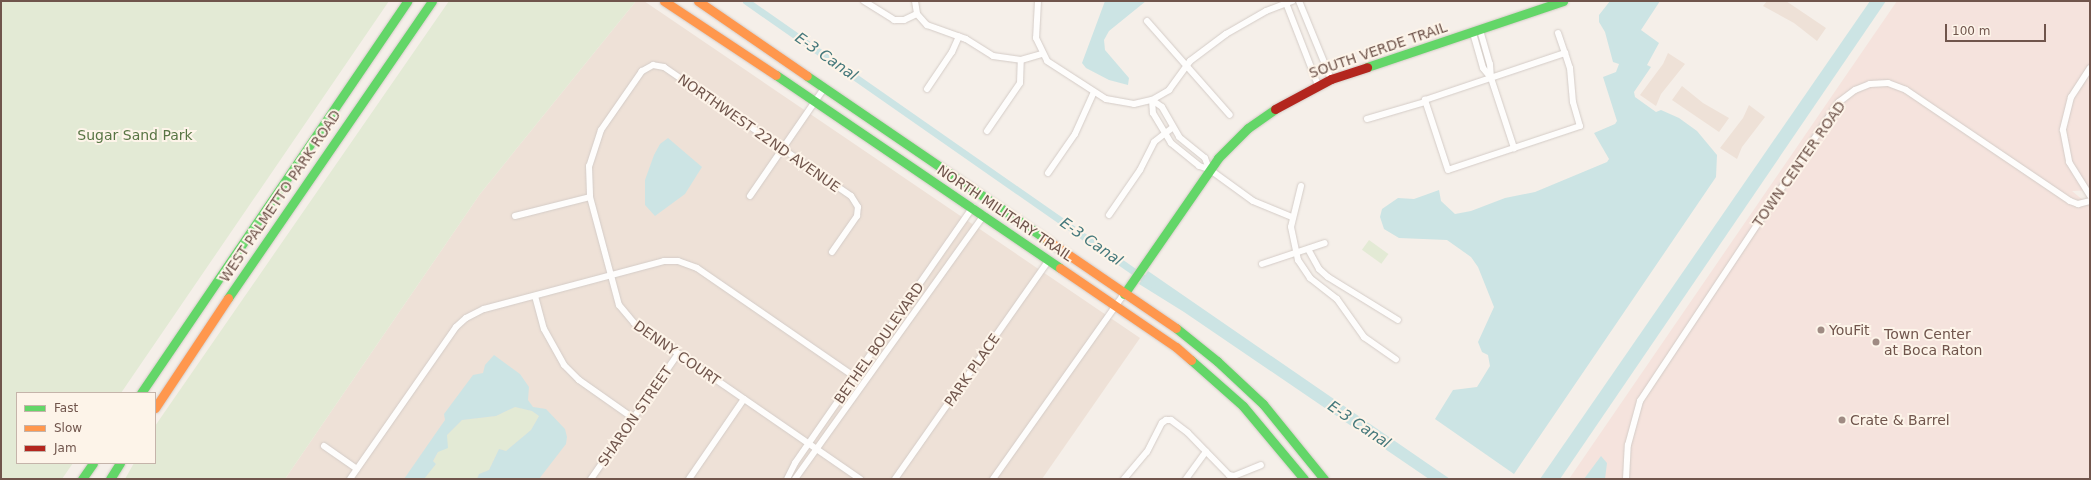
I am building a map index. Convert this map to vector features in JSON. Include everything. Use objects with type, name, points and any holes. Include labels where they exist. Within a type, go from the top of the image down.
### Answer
[{"type":"main road","name":"WEST PALMETTO PARK ROAD","points":[[142,392],[407,1]]},
{"type":"main road","name":"WEST PALMETTO PARK ROAD","points":[[156,407],[266,242],[432,1]]},
{"type":"main road","name":"NORTH MILITARY TRAIL","points":[[664,1],[984,215],[1176,347],[1222,386],[1264,430],[1304,479]]},
{"type":"main road","name":"NORTH MILITARY TRAIL","points":[[698,1],[1174,327],[1240,381],[1268,410],[1324,479]]},
{"type":"main road","name":"SOUTH VERDE TRAIL","points":[[1124,294],[1209,169],[1232,142],[1264,116],[1331,80],[1563,1]]},
{"type":"main road","points":[[973,208],[996,206]]},
{"type":"main road","points":[[251,232],[266,242]]},
{"type":"main road","points":[[82,479],[92,464]]},
{"type":"main road","points":[[110,479],[119,464]]},
{"type":"street","points":[[864,1],[894,20],[904,20],[917,14]]},
{"type":"street","points":[[915,1],[917,14],[927,25],[959,36],[999,58],[1021,60],[1042,54]]},
{"type":"street","points":[[1038,1],[1035,28],[1042,54],[1055,68],[1094,92],[1124,104],[1152,100],[1175,83],[1187,65],[1226,34],[1266,11],[1289,2],[1318,86]]},
{"type":"street","points":[[1299,1],[1331,80]]},
{"type":"street","points":[[1147,21],[1230,115]]},
{"type":"street","points":[[1476,31],[1490,64],[1491,78],[1514,148]]},
{"type":"street","points":[[1426,102],[1448,170],[1580,126],[1573,102],[1571,78],[1558,33]]},
{"type":"street","points":[[927,89],[952,52],[959,36]]},
{"type":"street","points":[[1367,119],[1426,102],[1425,100],[1565,53]]},
{"type":"street","points":[[988,131],[1020,83],[1021,60]]},
{"type":"street","name":"NORTHWEST 22ND AVENUE","points":[[653,66],[664,67],[852,196],[858,207],[857,216],[832,252]]},
{"type":"street","name":"DENNY COURT","points":[[653,66],[642,71],[598,137],[589,166],[590,196],[619,305],[628,318],[860,479]]},
{"type":"street","points":[[2090,68],[2071,98],[2063,130],[2069,162],[2090,196]]},
{"type":"street","name":"TOWN CENTER ROAD","points":[[1626,479],[1628,445],[1640,401],[1839,102],[1855,90],[1870,84],[1888,83],[1906,90],[2070,201],[2078,204],[2090,201]]},
{"type":"street","points":[[750,196],[825,87]]},
{"type":"street","points":[[1048,173],[1075,134],[1094,92]]},
{"type":"street","points":[[1152,100],[1162,107],[1172,128],[1205,158],[1209,169]]},
{"type":"street","points":[[1152,100],[1153,113],[1164,134],[1199,166],[1209,169],[1253,201],[1292,217]]},
{"type":"street","points":[[1109,215],[1140,170],[1154,142],[1172,128]]},
{"type":"street","points":[[1301,186],[1292,217],[1291,238],[1295,253],[1310,278],[1337,299],[1364,337],[1396,359]]},
{"type":"street","points":[[515,216],[590,196]]},
{"type":"street","name":"BETHEL BOULEVARD","points":[[787,479],[808,444],[973,208]]},
{"type":"street","name":"BETHEL BOULEVARD","points":[[796,479],[984,215]]},
{"type":"street","points":[[1262,264],[1325,243]]},
{"type":"street","points":[[1308,249],[1319,269],[1328,277],[1398,320]]},
{"type":"street","name":"PARK PLACE","points":[[896,479],[1049,260]]},
{"type":"street","points":[[350,479],[461,322],[478,311],[664,261],[678,261],[692,265],[855,376]]},
{"type":"street","points":[[993,479],[1124,294]]},
{"type":"street","points":[[535,296],[549,342],[564,365],[589,388],[633,418]]},
{"type":"street","name":"SHARON STREET","points":[[591,479],[678,354]]},
{"type":"street","points":[[689,479],[744,399]]},
{"type":"street","points":[[1124,479],[1147,452],[1162,422],[1166,420],[1184,429],[1234,476],[1261,464]]},
{"type":"street","points":[[324,446],[357,468]]},
{"type":"street","points":[[1186,479],[1206,451]]},
{"type":"shaded area","points":[[636,1],[644,1],[1140,338],[1042,479],[285,479],[480,194]]},
{"type":"shaded area","points":[[1767,1],[1786,1],[1826,28],[1817,41],[1794,23],[1763,6]]},
{"type":"shaded area","name":"Town Center at Boca Raton","points":[[1897,1],[2090,1],[2090,190],[2072,191],[2090,206],[2090,479],[1569,479]]},
{"type":"shaded area","points":[[1668,53],[1685,64],[1661,94],[1656,106],[1640,95],[1663,64]]},
{"type":"shaded area","points":[[1682,86],[1703,103],[1729,118],[1719,132],[1672,100]]},
{"type":"shaded area","points":[[1749,105],[1765,117],[1742,147],[1737,159],[1720,148],[1743,118]]},
{"type":"green space","name":"Sugar Sand Park","points":[[1,1],[389,1],[122,392],[16,392],[16,464],[72,464],[62,479],[1,479]]},
{"type":"green space","points":[[449,1],[636,1],[480,194],[285,479],[125,479],[133,464],[156,464],[156,425]]},
{"type":"green space","points":[[1369,240],[1388,254],[1381,264],[1362,250]]},
{"type":"green space","points":[[515,407],[532,411],[539,416],[531,430],[506,451],[499,449],[489,470],[479,474],[477,479],[424,479],[436,464],[433,462],[447,435],[462,420],[496,416]]},
{"type":"water","points":[[1105,1],[1146,1],[1109,31],[1104,40],[1105,50],[1129,78],[1128,85],[1109,80],[1086,68],[1082,63]]},
{"type":"water","points":[[1610,1],[1660,1],[1641,30],[1659,43],[1647,65],[1651,67],[1634,92],[1635,97],[1656,112],[1661,110],[1679,118],[1697,131],[1717,155],[1716,177],[1514,474],[1435,419],[1453,390],[1477,387],[1490,366],[1488,355],[1482,352],[1478,342],[1494,307],[1478,267],[1471,257],[1447,240],[1399,238],[1384,229],[1380,217],[1382,209],[1398,198],[1414,199],[1439,190],[1441,201],[1455,214],[1471,211],[1505,198],[1535,192],[1607,162],[1609,159],[1594,133],[1615,124],[1617,121],[1603,77],[1616,72],[1619,64],[1613,62],[1605,32],[1599,22],[1599,15]]},
{"type":"water","points":[[1870,1],[1886,1],[1560,479],[1540,479]]},
{"type":"water","points":[[668,138],[702,167],[685,194],[655,216],[645,205],[645,180],[654,155],[660,144]]},
{"type":"water","points":[[1148,271],[1450,479],[1429,479],[1184,312],[1139,284]]},
{"type":"water","points":[[494,355],[520,374],[529,387],[528,400],[533,407],[546,409],[565,429],[567,437],[566,444],[539,479],[477,479],[479,474],[489,470],[499,449],[506,451],[531,430],[539,416],[532,411],[515,407],[496,416],[462,420],[447,435],[448,448],[438,452],[433,461],[436,464],[424,479],[404,479],[445,420],[444,414],[473,375],[483,373],[485,365]]},
{"type":"water","points":[[1601,456],[1607,463],[1605,479],[1584,479]]},
{"type":"waterway","name":"E-3 Canal","points":[[746,1],[1151,284]]},
{"type":"traffic: fast","points":[[142,392],[407,1]]},
{"type":"traffic: fast","points":[[228,298],[432,1]]},
{"type":"traffic: fast","points":[[1367,67],[1563,1]]},
{"type":"traffic: fast","points":[[776,75],[1060,268]]},
{"type":"traffic: fast","points":[[807,76],[1047,240]]},
{"type":"traffic: fast","points":[[1124,294],[1218,158],[1248,128],[1275,109]]},
{"type":"traffic: fast","points":[[1176,328],[1217,361],[1263,404],[1324,479]]},
{"type":"traffic: fast","points":[[1191,360],[1243,406],[1304,479]]},
{"type":"traffic: fast","points":[[82,479],[92,464]]},
{"type":"traffic: fast","points":[[110,479],[119,464]]},
{"type":"traffic: slow","points":[[664,1],[776,75]]},
{"type":"traffic: slow","points":[[698,1],[807,76]]},
{"type":"traffic: slow","points":[[1047,240],[1176,328]]},
{"type":"traffic: slow","points":[[1060,268],[1176,347],[1191,360]]},
{"type":"traffic: slow","points":[[156,406],[228,298]]},
{"type":"traffic: jam","points":[[1275,109],[1331,79],[1367,67]]},
{"type":"place","name":"YouFit","points":[[1821,330]]},
{"type":"place","name":"Town Center at Boca Raton","points":[[1876,342]]},
{"type":"place","name":"Crate & Barrel","points":[[1842,420]]}]
